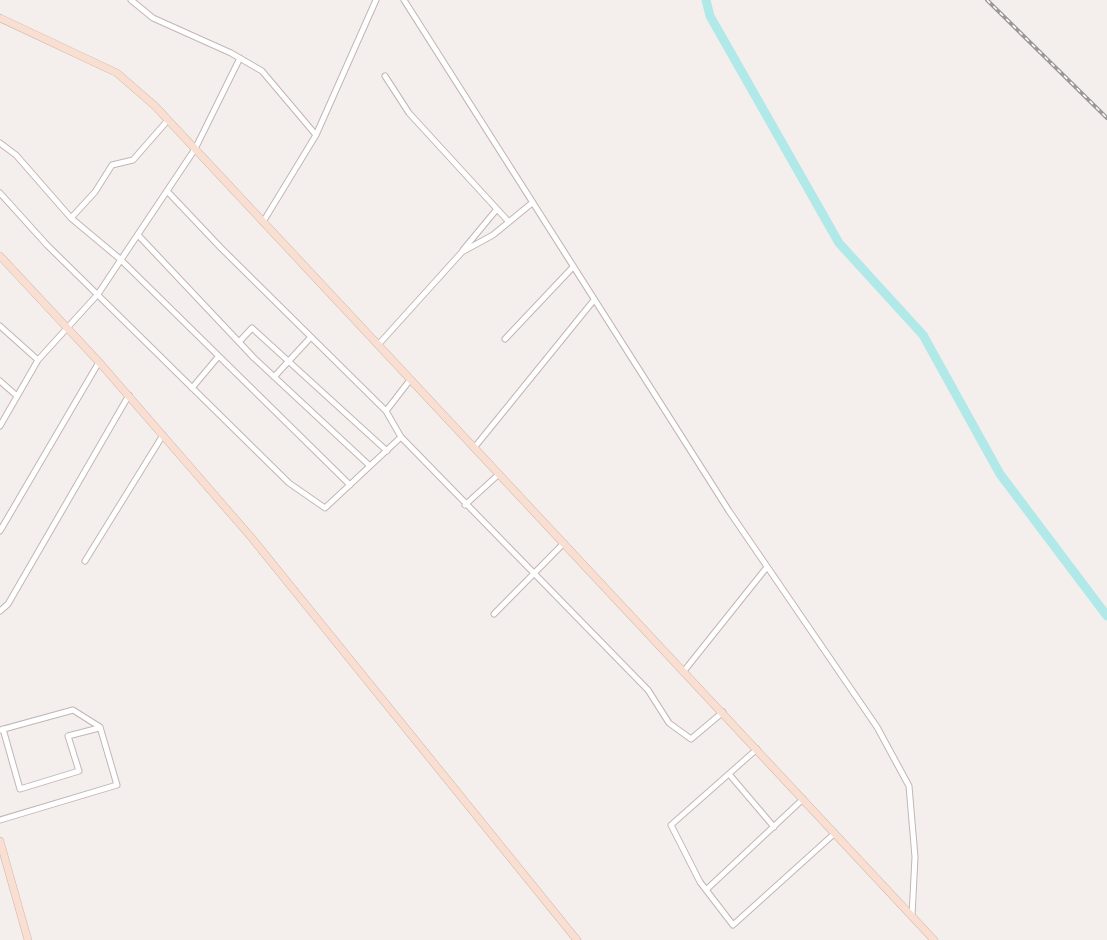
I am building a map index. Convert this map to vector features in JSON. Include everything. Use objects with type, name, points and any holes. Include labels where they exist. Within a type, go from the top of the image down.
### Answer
[{"type":"main road","points":[[0,18],[117,73],[168,120],[934,940]]},
{"type":"main road","points":[[0,256],[99,362],[163,435],[379,693],[577,940]]},
{"type":"main road","points":[[0,842],[28,940]]},
{"type":"street","points":[[131,0],[153,18],[240,58],[262,71],[316,135]]},
{"type":"street","points":[[263,222],[316,135],[376,0]]},
{"type":"street","points":[[404,0],[767,567],[877,727],[909,786],[915,857],[912,916]]},
{"type":"street","points":[[0,426],[38,360],[98,294],[195,150],[240,58]]},
{"type":"street","points":[[385,76],[409,113],[508,222]]},
{"type":"street","points":[[71,218],[95,192],[112,165],[133,160],[168,120]]},
{"type":"street","points":[[0,143],[16,155],[71,218],[120,259],[350,485]]},
{"type":"street","points":[[167,191],[220,248],[386,411],[401,437],[648,690],[669,723],[691,739],[723,712]]},
{"type":"street","points":[[0,193],[46,245],[289,483],[325,508],[401,437]]},
{"type":"street","points":[[462,252],[493,235],[532,203]]},
{"type":"street","points":[[378,345],[462,252],[497,209]]},
{"type":"street","points":[[484,224],[493,235]]},
{"type":"street","points":[[138,235],[274,377],[370,466]]},
{"type":"street","points":[[505,339],[573,267]]},
{"type":"street","points":[[474,448],[594,300]]},
{"type":"street","points":[[0,326],[38,360]]},
{"type":"street","points":[[239,342],[252,328],[290,360],[387,451]]},
{"type":"street","points":[[274,377],[312,338]]},
{"type":"street","points":[[192,388],[218,357]]},
{"type":"street","points":[[0,531],[99,362]]},
{"type":"street","points":[[386,411],[410,380]]},
{"type":"street","points":[[0,381],[17,396]]},
{"type":"street","points":[[0,611],[8,604],[129,395]]},
{"type":"street","points":[[85,561],[163,435]]},
{"type":"street","points":[[465,505],[499,474]]},
{"type":"street","points":[[494,614],[564,543]]},
{"type":"street","points":[[684,671],[767,567]]},
{"type":"street","points":[[0,820],[117,785],[100,728],[73,710],[2,730],[20,789],[79,771],[68,736],[100,728]]},
{"type":"street","points":[[757,749],[671,825],[706,890],[733,925],[835,833]]},
{"type":"street","points":[[729,774],[774,827]]},
{"type":"street","points":[[706,890],[803,799]]},
{"type":"waterway","points":[[706,0],[710,16],[839,243],[923,335],[1000,474],[1107,616]]},
{"type":"railway","points":[[987,0],[1107,118]]}]
